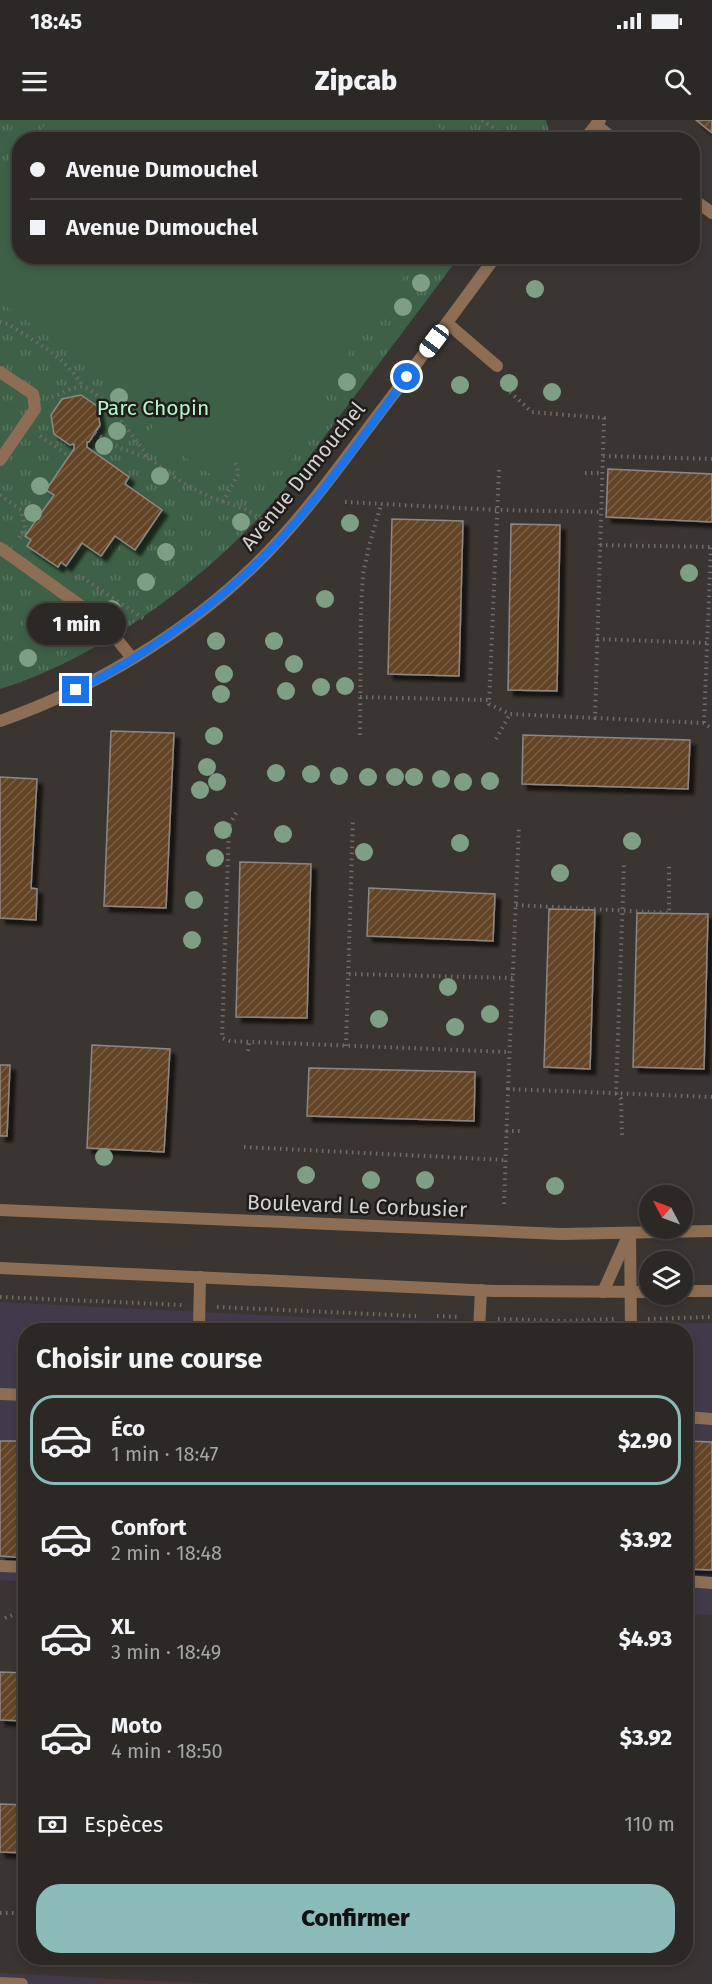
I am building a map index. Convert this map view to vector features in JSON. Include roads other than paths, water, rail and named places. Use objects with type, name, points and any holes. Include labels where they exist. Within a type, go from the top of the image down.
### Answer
[{"type":"street","name":"Avenue Dumouchel","points":[[0,721],[72,692],[132,658],[204,608],[241,578],[272,548],[317,495],[490,264]]},
{"type":"street","points":[[447,323],[496,372]]},
{"type":"street","points":[[0,372],[33,394],[35,409],[0,460]]},
{"type":"street","points":[[0,548],[102,621],[132,658]]},
{"type":"street","name":"Boulevard Le Corbusier","points":[[0,1210],[515,1232],[712,1231]]},
{"type":"street","points":[[603,1292],[630,1233]]},
{"type":"street","points":[[630,1233],[631,1323]]},
{"type":"street","points":[[0,1268],[481,1290],[639,1293]]},
{"type":"street","points":[[199,1323],[200,1277]]},
{"type":"street","points":[[479,1323],[481,1290]]},
{"type":"street","points":[[693,1292],[712,1291]]},
{"type":"street","points":[[0,1394],[18,1395]]},
{"type":"street","points":[[693,1418],[712,1419]]},
{"type":"street","points":[[0,1566],[18,1567]]},
{"type":"street","points":[[693,1582],[712,1583]]},
{"type":"street","points":[[0,1983],[22,1984]]},
{"type":"park label","name":"Parc Chopin","points":[[153,408]]}]
